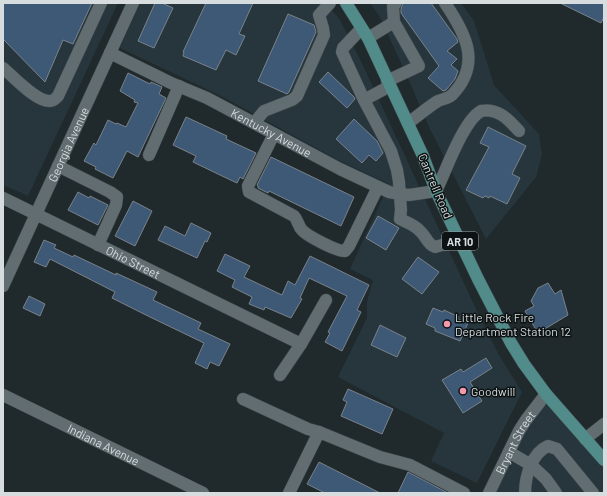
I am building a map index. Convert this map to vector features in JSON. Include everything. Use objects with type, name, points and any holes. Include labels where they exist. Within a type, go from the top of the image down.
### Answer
[{"type":"main road","name":"Cantrell Road","points":[[350,4],[408,123],[436,191],[497,318],[524,364],[546,394],[604,460]]},
{"type":"street","points":[[3,68],[40,98],[44,100],[55,100],[101,3]]},
{"type":"street","name":"Georgia Avenue","points":[[3,286],[133,3]]},
{"type":"street","points":[[254,123],[264,111],[292,100],[296,96],[324,35],[319,15],[330,3]]},
{"type":"street","points":[[364,100],[389,83],[419,66],[394,22],[393,6],[396,3]]},
{"type":"street","points":[[408,123],[438,102],[451,96],[466,75],[470,58],[466,43],[458,22],[445,3]]},
{"type":"street","points":[[394,22],[365,33],[342,50],[343,54],[364,100],[389,145],[397,170],[400,194],[400,219],[419,230],[429,244],[435,247],[460,240]]},
{"type":"street","name":"Kentucky Avenue","points":[[110,53],[207,98],[340,169],[378,187],[400,194],[409,195],[436,191]]},
{"type":"street","points":[[149,155],[179,86]]},
{"type":"street","points":[[436,191],[463,133],[476,113],[486,110],[499,113],[506,117],[519,131]]},
{"type":"street","points":[[274,134],[248,186],[249,192],[294,216],[297,218],[300,228],[305,233],[338,250],[345,251],[349,246],[378,187]]},
{"type":"street","points":[[58,166],[117,197],[116,205],[98,245]]},
{"type":"street","name":"Ohio Street","points":[[3,198],[300,344]]},
{"type":"street","points":[[280,375],[326,300]]},
{"type":"street","name":"Bryant Street","points":[[489,493],[526,420],[546,394]]},
{"type":"street","name":"Indiana Avenue","points":[[3,395],[203,493]]},
{"type":"street","points":[[243,399],[308,429],[380,457],[410,465],[464,493]]},
{"type":"street","points":[[585,439],[604,424]]},
{"type":"street","points":[[289,493],[319,432]]},
{"type":"street","points":[[525,493],[528,473],[531,465],[541,449],[548,446],[557,449],[592,493]]},
{"type":"street","points":[[509,452],[531,465],[546,479],[556,493]]},
{"type":"shaded area","points":[[3,3],[118,3],[28,196],[3,185]]},
{"type":"shaded area","points":[[140,3],[326,3],[340,20],[360,59],[482,322],[499,355],[522,392],[477,483],[431,461],[444,433],[338,377],[367,318],[367,302],[373,280],[350,269],[389,184],[338,160],[221,96],[120,48]]},
{"type":"shaded area","points":[[370,3],[461,3],[474,21],[494,85],[539,134],[542,155],[536,177],[486,239],[428,125],[380,17]]},
{"type":"shaded area","points":[[546,394],[604,460],[604,493],[489,493]]},
{"type":"building","points":[[3,3],[92,3],[73,44],[63,40],[45,82],[3,39]]},
{"type":"building","points":[[155,3],[162,3],[173,8],[154,48],[138,41]]},
{"type":"building","points":[[206,3],[253,3],[239,34],[245,36],[236,55],[226,50],[216,70],[183,56],[183,52]]},
{"type":"building","points":[[403,3],[431,3],[457,39],[458,42],[447,51],[457,59],[451,65],[458,71],[455,79],[446,90],[443,91],[428,78],[439,66],[401,13]]},
{"type":"building","points":[[560,3],[604,3],[604,17],[601,23]]},
{"type":"building","points":[[288,14],[314,25],[316,32],[287,94],[258,81]]},
{"type":"building","points":[[328,72],[354,97],[355,99],[347,108],[319,82]]},
{"type":"building","points":[[128,73],[150,84],[151,82],[162,87],[159,94],[166,98],[138,157],[127,151],[113,178],[95,169],[96,167],[84,161],[94,143],[96,145],[108,120],[126,127],[138,103],[134,102],[135,100],[120,91]]},
{"type":"building","points":[[186,117],[227,136],[226,139],[256,153],[243,179],[240,177],[237,183],[193,162],[196,156],[173,145]]},
{"type":"building","points":[[354,119],[377,141],[383,153],[376,161],[369,155],[362,163],[336,139]]},
{"type":"building","points":[[488,127],[526,146],[512,174],[520,178],[507,204],[490,196],[489,198],[485,196],[483,198],[466,190],[489,147],[480,143]]},
{"type":"building","points":[[271,157],[354,197],[341,226],[269,191],[268,193],[258,188],[257,185]]},
{"type":"building","points":[[78,192],[108,205],[98,225],[68,210]]},
{"type":"building","points":[[133,201],[152,211],[135,246],[115,236]]},
{"type":"building","points":[[378,216],[399,228],[386,250],[366,238]]},
{"type":"building","points":[[191,223],[211,233],[207,242],[205,241],[197,258],[158,240],[165,226],[185,236]]},
{"type":"building","points":[[44,240],[56,245],[54,248],[73,257],[74,255],[157,292],[153,300],[201,323],[198,329],[230,344],[219,366],[210,362],[207,369],[195,363],[204,343],[112,298],[115,292],[50,259],[46,267],[34,262]]},
{"type":"building","points":[[225,254],[250,266],[244,277],[282,295],[288,281],[295,285],[310,256],[369,285],[357,310],[361,312],[342,351],[325,342],[330,333],[328,332],[347,296],[309,278],[300,298],[302,299],[291,318],[265,307],[264,310],[249,304],[252,297],[232,287],[235,280],[217,271]]},
{"type":"building","points":[[418,257],[439,272],[422,294],[402,279]]},
{"type":"building","points":[[548,283],[555,294],[561,290],[568,315],[538,333],[525,311],[534,306],[531,301],[538,288]]},
{"type":"building","points":[[29,296],[45,304],[40,316],[23,308]]},
{"type":"building","name":"Little Rock Fire Department Station 12","points":[[433,308],[443,312],[444,310],[459,317],[458,319],[468,323],[460,341],[435,331],[435,328],[426,324]]},
{"type":"building","points":[[380,325],[406,338],[397,357],[371,345]]},
{"type":"building","name":"Goodwill","points":[[486,358],[492,368],[470,382],[482,401],[463,413],[442,380],[461,369],[463,372]]},
{"type":"building","points":[[348,389],[393,409],[382,434],[341,416],[347,402],[343,400]]},
{"type":"building","points":[[319,462],[380,493],[325,493],[307,484]]},
{"type":"building","points":[[408,472],[448,493],[398,493]]},
{"type":"place","name":"Little Rock Fire Department Station 12","points":[[447,324]]},
{"type":"place","name":"Goodwill","points":[[463,391]]}]
